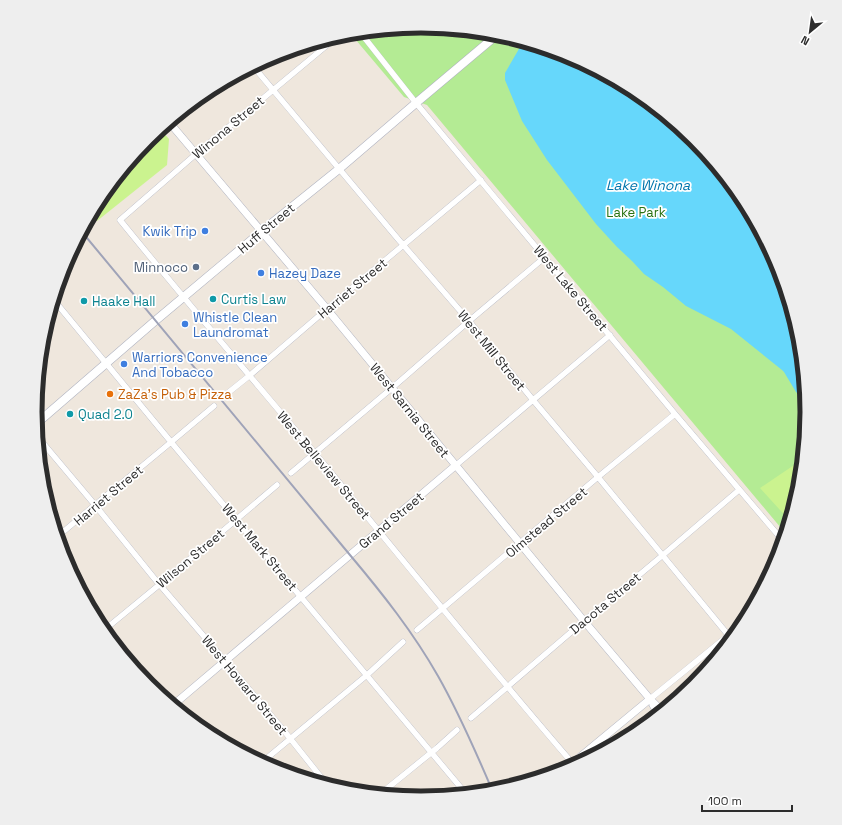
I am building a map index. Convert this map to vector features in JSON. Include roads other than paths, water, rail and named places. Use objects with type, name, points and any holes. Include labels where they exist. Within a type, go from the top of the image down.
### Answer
[{"type":"main road","name":"Huff Street","points":[[42,419],[183,298],[339,169],[492,39]]},
{"type":"street","name":"West Lake Street","points":[[364,37],[416,103],[675,414],[779,536]]},
{"type":"street","name":"Winona Street","points":[[120,220],[196,154],[327,45]]},
{"type":"street","name":"West Mill Street","points":[[257,70],[403,245],[469,321],[728,635]]},
{"type":"street","name":"West Sarnia Street","points":[[172,126],[327,309],[455,466],[659,708]]},
{"type":"street","name":"Harriet Street","points":[[224,396],[481,180]]},
{"type":"street","name":"West Belleview Street","points":[[120,220],[183,298],[379,530],[571,761]]},
{"type":"street","points":[[291,473],[545,257]]},
{"type":"street","name":"West Mark Street","points":[[58,303],[463,790]]},
{"type":"street","name":"Grand Street","points":[[176,702],[610,335]]},
{"type":"street","name":"Harriet Street","points":[[62,533],[214,406]]},
{"type":"street","name":"Olmstead Street","points":[[417,630],[675,414]]},
{"type":"street","name":"West Howard Street","points":[[43,443],[322,779]]},
{"type":"street","name":"Wilson Street","points":[[108,627],[277,485]]},
{"type":"street","name":"Dacota Street","points":[[471,718],[584,620],[740,490]]},
{"type":"street","points":[[587,754],[650,699],[726,638]]},
{"type":"street","points":[[266,759],[367,676],[403,642]]},
{"type":"street","name":"West Sarnia Street","points":[[650,699],[656,711]]},
{"type":"street","points":[[385,790],[457,730]]},
{"type":"water","name":"Lake Winona","points":[[520,46],[543,53],[589,72],[632,97],[652,111],[689,144],[706,162],[737,202],[750,223],[772,267],[788,314],[797,363],[800,396],[782,370],[731,329],[686,306],[644,274],[617,247],[596,224],[547,160],[522,121],[505,80],[505,73]]},
{"type":"railway","points":[[85,236],[397,613],[446,690],[490,786]]},
{"type":"place","name":"Kwik Trip","points":[[205,231]]},
{"type":"place","name":"Minnoco","points":[[196,267]]},
{"type":"place","name":"Hazey Daze","points":[[261,273]]},
{"type":"place","name":"Curtis Law","points":[[213,299]]},
{"type":"place","name":"Haake Hall","points":[[84,301]]},
{"type":"place","name":"Whistle Clean Laundromat","points":[[185,324]]},
{"type":"place","name":"Warriors Convenience And Tobacco","points":[[124,364]]},
{"type":"place","name":"ZaZa's Pub & Pizza","points":[[110,394]]},
{"type":"place","name":"Quad 2.0","points":[[70,414]]},
{"type":"park label","name":"Lake Park","points":[[636,212]]}]
